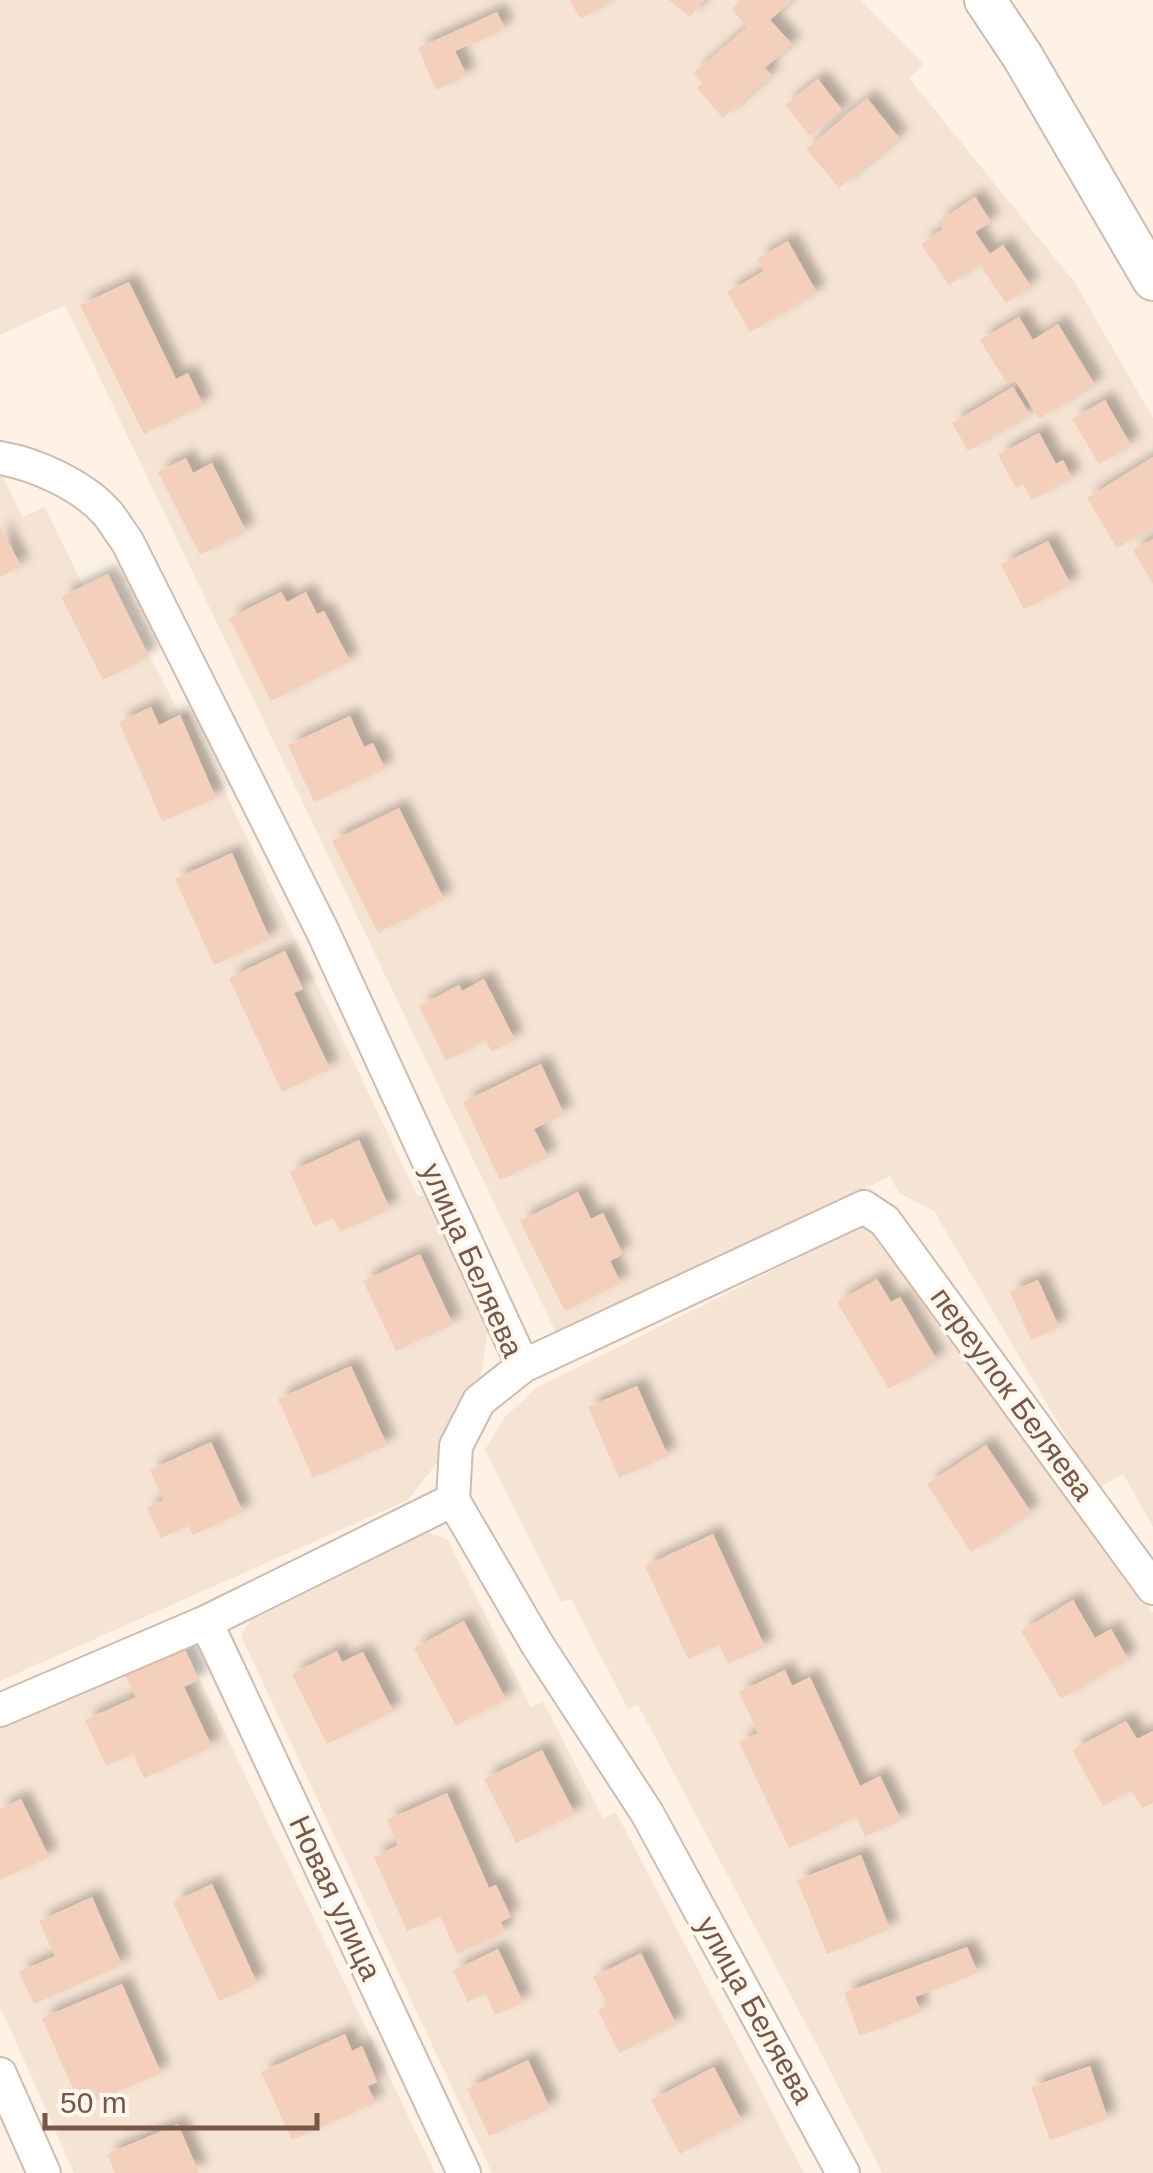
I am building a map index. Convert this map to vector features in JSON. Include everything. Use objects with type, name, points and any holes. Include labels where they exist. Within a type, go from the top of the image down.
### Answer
[{"type":"street","points":[[985,0],[1023,57],[1153,280]]},
{"type":"street","name":"улица Беляева","points":[[9,459],[68,483],[105,511],[127,541],[323,932],[523,1366],[480,1401],[456,1446],[453,1500],[537,1644],[646,1813],[843,2173]]},
{"type":"street","name":"переулок Беляева","points":[[523,1366],[864,1207],[886,1221],[1153,1588]]},
{"type":"street","points":[[0,1710],[206,1622],[453,1500]]},
{"type":"street","name":"Новая улица","points":[[206,1622],[464,2173]]},
{"type":"street","points":[[0,2074],[44,2173]]},
{"type":"shaded area","points":[[0,0],[861,0],[924,64],[909,78],[1075,283],[1153,418],[1153,1527],[1123,1474],[1097,1489],[934,1211],[899,1193],[890,1176],[560,1341],[65,305],[0,335]]},
{"type":"shaded area","points":[[0,471],[23,517],[45,507],[83,586],[108,574],[180,715],[187,712],[418,1197],[426,1195],[488,1327],[481,1375],[444,1454],[408,1500],[0,1681]]},
{"type":"shaded area","points":[[867,1224],[1153,1613],[1153,2173],[882,2173],[638,1705],[628,1709],[571,1599],[561,1602],[485,1450],[504,1418],[536,1388]]},
{"type":"shaded area","points":[[424,1531],[448,1540],[531,1707],[543,1701],[603,1818],[616,1812],[804,2173],[492,2173],[241,1636],[255,1612]]},
{"type":"shaded area","points":[[183,1645],[435,2173],[74,2173],[0,2006],[0,1727]]},
{"type":"building","points":[[569,0],[611,0],[581,19]]},
{"type":"building","points":[[669,0],[704,0],[690,17]]},
{"type":"building","points":[[742,0],[792,0],[770,20],[792,44],[765,68],[771,75],[723,118],[697,88],[703,83],[694,73],[747,27],[732,9]]},
{"type":"building","points":[[497,12],[505,29],[455,51],[467,76],[436,90],[418,48]]},
{"type":"building","points":[[818,79],[842,110],[810,136],[785,105]]},
{"type":"building","points":[[867,98],[899,138],[839,188],[806,149]]},
{"type":"building","points":[[975,197],[991,222],[975,232],[990,254],[1003,245],[1031,286],[1006,303],[979,264],[949,285],[921,244],[943,229],[938,222]]},
{"type":"building","points":[[788,241],[817,293],[750,332],[727,292],[764,271],[757,259]]},
{"type":"building","points":[[129,282],[176,379],[188,373],[203,405],[144,434],[80,305]]},
{"type":"building","points":[[1019,317],[1033,340],[1058,324],[1095,385],[1039,419],[1015,380],[1007,384],[980,340]]},
{"type":"building","points":[[1013,387],[1030,415],[968,451],[952,423]]},
{"type":"building","points":[[1105,400],[1131,445],[1099,464],[1072,419]]},
{"type":"building","points":[[1039,433],[1056,464],[1063,460],[1072,478],[1032,500],[1023,484],[1016,488],[998,455]]},
{"type":"building","points":[[1153,457],[1153,527],[1117,548],[1087,498]]},
{"type":"building","points":[[186,458],[193,473],[212,463],[246,531],[200,555],[158,472]]},
{"type":"building","points":[[0,527],[21,566],[0,577]]},
{"type":"building","points":[[1153,539],[1153,584],[1133,550]]},
{"type":"building","points":[[1048,541],[1071,585],[1024,609],[1001,565]]},
{"type":"building","points":[[108,574],[149,656],[103,680],[61,597]]},
{"type":"building","points":[[281,592],[287,602],[306,592],[317,614],[324,611],[350,661],[271,701],[229,618]]},
{"type":"building","points":[[151,707],[159,725],[180,715],[216,798],[162,821],[119,722]]},
{"type":"building","points":[[350,716],[364,747],[373,743],[385,769],[314,802],[288,745]]},
{"type":"building","points":[[399,808],[444,899],[378,933],[332,841]]},
{"type":"building","points":[[232,853],[270,939],[214,965],[175,879]]},
{"type":"building","points":[[285,951],[303,989],[294,993],[330,1069],[282,1092],[229,978]]},
{"type":"building","points":[[484,979],[515,1040],[492,1052],[485,1040],[446,1061],[419,1006],[459,985],[462,991]]},
{"type":"building","points":[[541,1064],[564,1114],[534,1129],[548,1157],[500,1180],[463,1102]]},
{"type":"building","points":[[359,1140],[390,1209],[340,1232],[333,1218],[314,1226],[290,1172]]},
{"type":"building","points":[[578,1192],[591,1219],[603,1213],[623,1254],[610,1261],[621,1283],[565,1311],[520,1221]]},
{"type":"building","points":[[420,1254],[453,1324],[396,1351],[363,1281]]},
{"type":"building","points":[[877,1279],[891,1302],[900,1297],[937,1360],[889,1389],[837,1302]]},
{"type":"building","points":[[1038,1280],[1059,1327],[1031,1340],[1010,1292]]},
{"type":"building","points":[[351,1366],[387,1445],[313,1478],[278,1399]]},
{"type":"building","points":[[637,1386],[668,1456],[619,1478],[588,1407]]},
{"type":"building","points":[[211,1442],[243,1512],[193,1535],[188,1525],[161,1538],[147,1508],[163,1500],[150,1470]]},
{"type":"building","points":[[986,1445],[1031,1512],[971,1552],[927,1484]]},
{"type":"building","points":[[713,1534],[765,1647],[728,1664],[719,1645],[688,1659],[645,1566]]},
{"type":"building","points":[[1073,1600],[1095,1638],[1111,1629],[1128,1659],[1061,1699],[1021,1631]]},
{"type":"building","points":[[464,1621],[506,1699],[456,1726],[414,1648]]},
{"type":"building","points":[[183,1645],[199,1680],[184,1687],[212,1747],[144,1778],[133,1754],[106,1766],[85,1720],[136,1697],[124,1672]]},
{"type":"building","points":[[337,1651],[342,1662],[363,1652],[393,1711],[327,1744],[292,1674]]},
{"type":"building","points":[[785,1670],[792,1686],[810,1677],[860,1786],[880,1776],[901,1820],[865,1837],[856,1817],[789,1848],[739,1742],[758,1733],[739,1692]]},
{"type":"building","points":[[1126,1721],[1137,1739],[1153,1731],[1153,1803],[1142,1808],[1132,1790],[1103,1806],[1072,1750]]},
{"type":"building","points":[[542,1750],[575,1814],[516,1843],[484,1779]]},
{"type":"building","points":[[447,1793],[489,1888],[496,1885],[511,1917],[501,1922],[505,1932],[457,1954],[440,1916],[407,1931],[374,1857],[398,1845],[387,1820]]},
{"type":"building","points":[[21,1799],[49,1857],[0,1880],[0,1809]]},
{"type":"building","points":[[861,1855],[890,1929],[827,1954],[797,1880]]},
{"type":"building","points":[[212,1884],[257,1983],[219,2001],[173,1902]]},
{"type":"building","points":[[92,1897],[122,1965],[34,2004],[19,1972],[55,1956],[39,1921]]},
{"type":"building","points":[[967,1947],[978,1973],[915,1997],[921,2012],[860,2036],[844,1993]]},
{"type":"building","points":[[498,1949],[523,2002],[495,2015],[485,1993],[468,2002],[453,1971]]},
{"type":"building","points":[[641,1953],[676,2024],[619,2053],[598,2010],[608,2005],[593,1977]]},
{"type":"building","points":[[122,1984],[161,2073],[81,2107],[42,2018]]},
{"type":"building","points":[[345,2034],[352,2051],[362,2046],[377,2082],[368,2086],[375,2103],[292,2140],[261,2072]]},
{"type":"building","points":[[528,2060],[550,2108],[489,2136],[467,2089]]},
{"type":"building","points":[[1090,2066],[1108,2119],[1050,2140],[1031,2087]]},
{"type":"building","points":[[714,2067],[742,2121],[680,2154],[651,2100]]},
{"type":"building","points":[[178,2124],[199,2173],[115,2173],[107,2154]]}]
